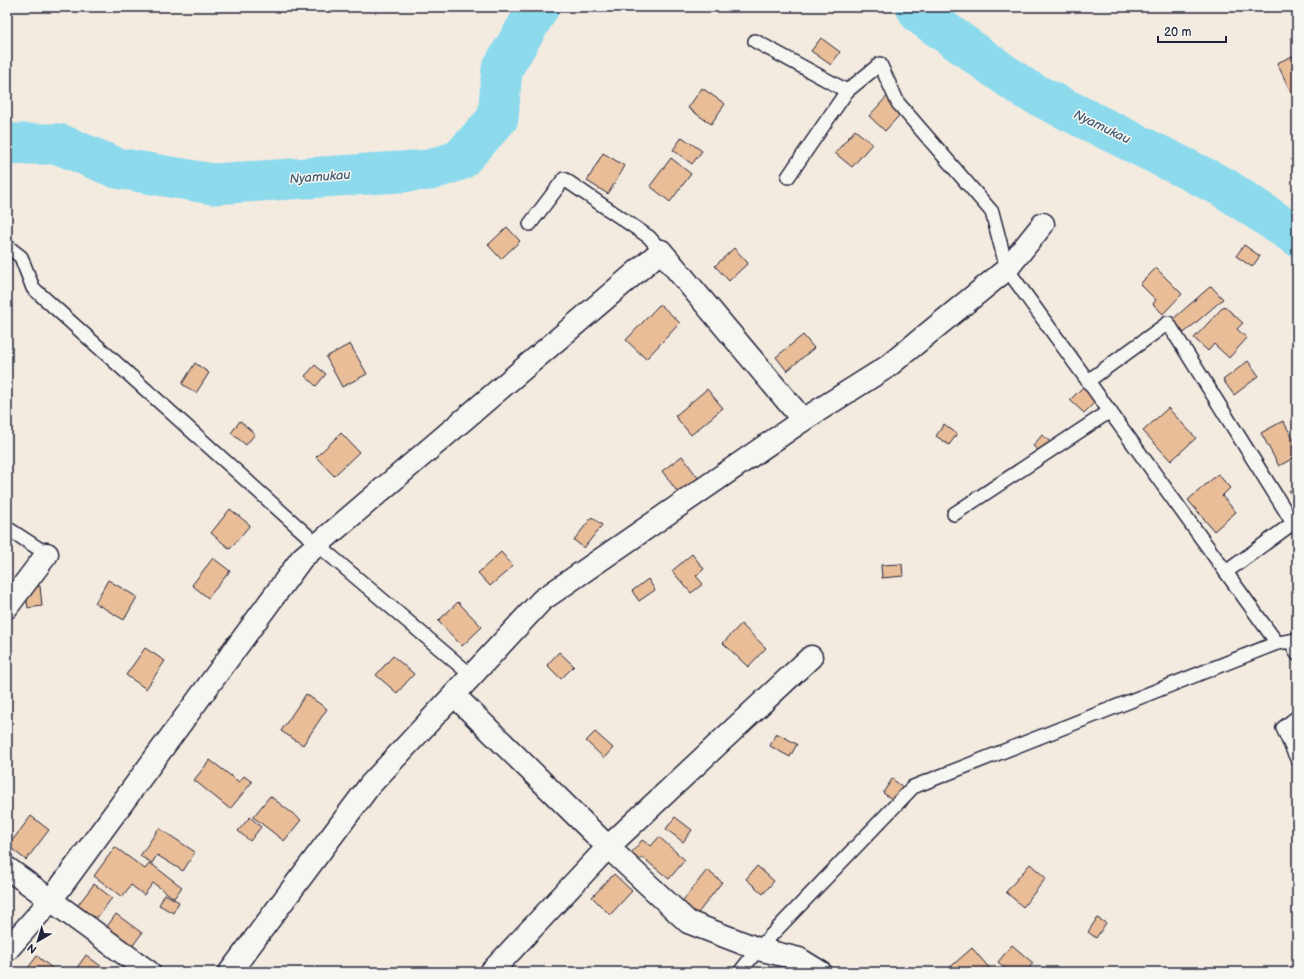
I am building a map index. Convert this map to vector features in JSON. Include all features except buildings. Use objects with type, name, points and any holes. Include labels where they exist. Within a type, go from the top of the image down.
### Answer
[{"type":"street","points":[[230,972],[370,785],[542,600],[803,420],[887,368],[1007,269],[1043,224]]},
{"type":"street","points":[[7,950],[50,900],[302,558],[661,251],[803,420]]},
{"type":"street","points":[[7,607],[47,554]]},
{"type":"street","points":[[491,972],[608,847],[811,657]]},
{"type":"street","points":[[454,696],[608,847],[688,922],[758,949],[800,959],[820,972]]},
{"type":"street","points":[[7,868],[149,972]]},
{"type":"lane","points":[[755,41],[847,90]]},
{"type":"lane","points":[[788,177],[847,90],[880,64],[898,102],[992,212],[1007,269],[1278,643]]},
{"type":"lane","points":[[530,224],[564,179],[649,237],[661,251]]},
{"type":"lane","points":[[7,246],[21,257],[33,288],[318,545],[472,676]]},
{"type":"lane","points":[[1088,382],[1168,323],[1293,523],[1226,572]]},
{"type":"lane","points":[[954,514],[1110,410]]},
{"type":"lane","points":[[7,528],[47,554]]},
{"type":"lane","points":[[740,972],[758,949],[913,787],[1278,643],[1294,640],[1297,654]]},
{"type":"lane","points":[[1297,717],[1283,728],[1297,759]]},
{"type":"waterway","name":"Nyamukau","points":[[7,144],[59,144],[117,168],[213,184],[430,170],[460,160],[498,118],[502,69],[539,7]]},
{"type":"waterway","name":"Nyamukau","points":[[916,7],[920,14],[1025,89],[1223,187],[1297,236]]}]
